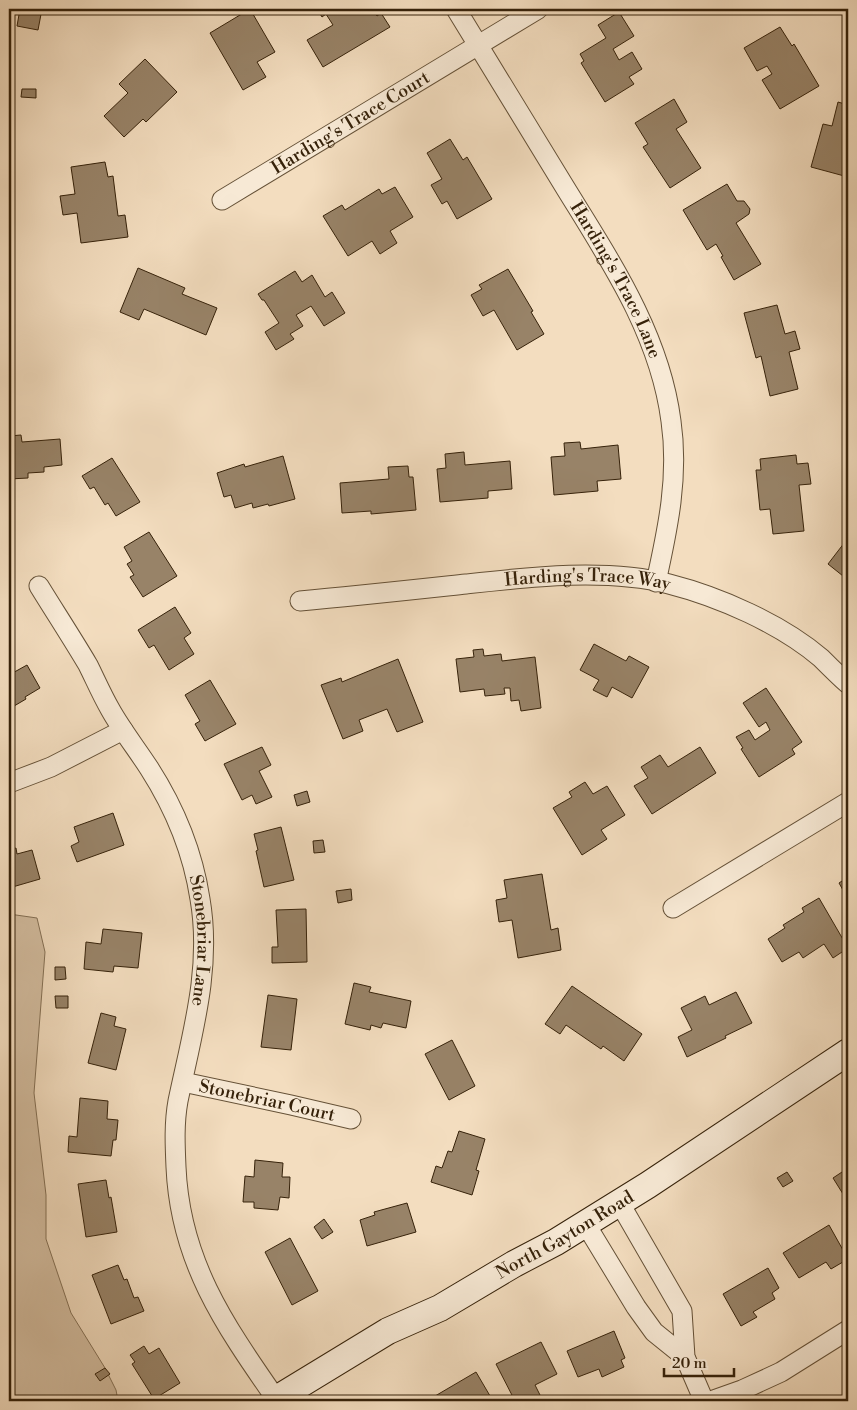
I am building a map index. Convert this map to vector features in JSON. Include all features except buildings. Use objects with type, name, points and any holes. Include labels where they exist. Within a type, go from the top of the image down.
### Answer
[{"type":"street","name":"Harding's Trace Lane","points":[[456,9],[610,261],[637,310],[660,366],[672,422],[674,461],[669,524],[656,582]]},
{"type":"street","name":"Harding's Trace Court","points":[[222,200],[538,9]]},
{"type":"street","name":"Harding's Trace Way","points":[[300,601],[528,577],[566,575],[630,577],[668,584],[710,597],[768,623],[820,658],[848,684]]},
{"type":"street","name":"Stonebriar Lane","points":[[39,586],[88,666],[110,709],[150,770],[175,816],[189,853],[200,898],[203,970],[198,1011],[178,1103],[174,1134],[177,1189],[183,1223],[196,1265],[210,1296],[275,1400]]},
{"type":"street","points":[[9,783],[51,767],[124,730]]},
{"type":"street","points":[[673,908],[848,802]]},
{"type":"street","name":"North Gayton Road","points":[[275,1400],[388,1331],[440,1308],[514,1264],[556,1242],[848,1052]]},
{"type":"street","name":"Stonebriar Court","points":[[183,1082],[350,1119]]},
{"type":"street","points":[[619,1202],[682,1311],[685,1357],[704,1401]]},
{"type":"street","points":[[585,1223],[636,1307],[654,1332],[685,1357]]},
{"type":"street","points":[[711,1401],[742,1390],[781,1372],[848,1330]]},
{"type":"shaded area","points":[[9,914],[37,918],[45,952],[34,1093],[46,1195],[46,1239],[71,1313],[105,1368],[116,1390],[118,1401],[9,1401]]}]
